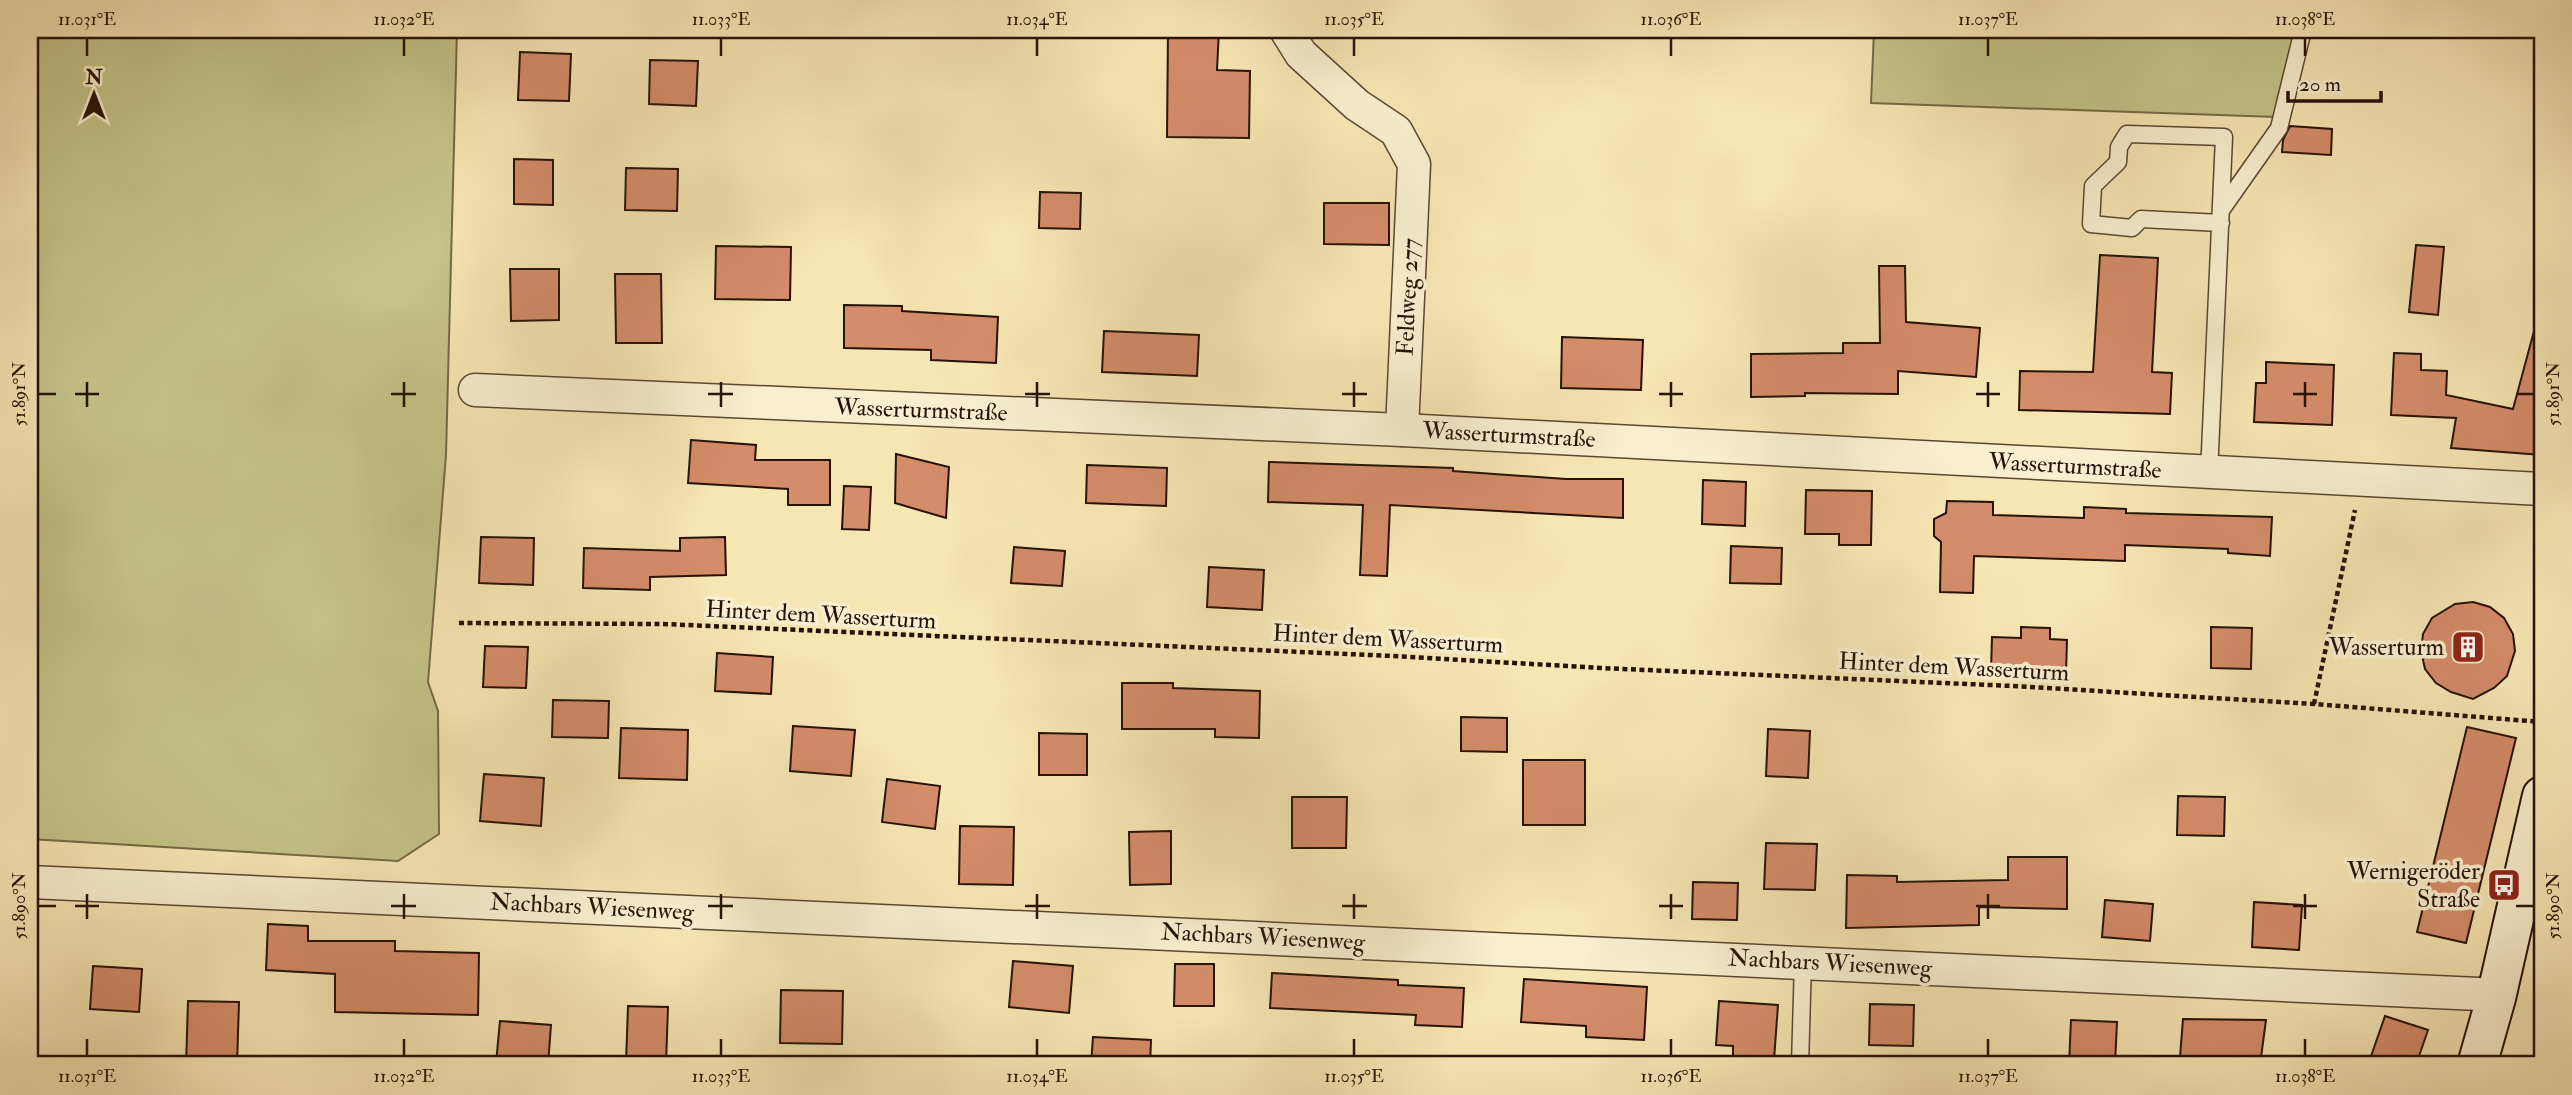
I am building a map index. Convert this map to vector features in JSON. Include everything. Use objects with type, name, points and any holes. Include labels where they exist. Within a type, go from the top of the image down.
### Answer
[{"type":"street","name":"Feldweg 277","points":[[1286,30],[1301,54],[1357,105],[1396,131],[1414,164],[1402,430]]},
{"type":"street","name":"Wasserturmstraße","points":[[475,390],[1402,430],[2361,482],[2542,489]]},
{"type":"street","points":[[2477,1065],[2496,998],[2542,796]]},
{"type":"street","name":"Nachbars Wiesenweg","points":[[30,882],[1803,961],[2479,993],[2496,998]]},
{"type":"lane","points":[[2221,216],[2279,128],[2303,30]]},
{"type":"lane","points":[[2209,474],[2221,216],[2224,137],[2127,134],[2119,146],[2118,162],[2093,186],[2091,224],[2132,228],[2141,219],[2221,216]]},
{"type":"lane","points":[[1800,1065],[1803,961]]},
{"type":"path","points":[[2314,704],[2361,482]]},
{"type":"path","name":"Hinter dem Wasserturm","points":[[460,623],[663,624],[1393,656],[2314,704],[2542,722]]},
{"type":"shaded area","points":[[30,30],[457,30],[446,455],[428,682],[438,711],[439,834],[398,861],[30,839]]},
{"type":"shaded area","points":[[1874,30],[2296,30],[2276,117],[1871,103]]},
{"type":"building","points":[[1168,30],[1219,30],[1217,70],[1250,71],[1249,138],[1167,137]]},
{"type":"building","points":[[520,52],[571,54],[569,101],[518,100]]},
{"type":"building","points":[[650,60],[698,61],[696,106],[649,104]]},
{"type":"building","points":[[2290,126],[2332,129],[2331,155],[2282,152],[2283,140]]},
{"type":"building","points":[[514,159],[553,160],[553,205],[514,204]]},
{"type":"building","points":[[626,168],[678,169],[677,211],[625,210]]},
{"type":"building","points":[[1040,192],[1081,193],[1080,229],[1039,228]]},
{"type":"building","points":[[1324,203],[1389,203],[1389,245],[1324,244]]},
{"type":"building","points":[[2416,245],[2444,247],[2438,315],[2409,312]]},
{"type":"building","points":[[716,246],[791,247],[790,300],[715,299]]},
{"type":"building","points":[[2100,255],[2158,258],[2152,372],[2172,373],[2170,414],[2019,410],[2020,371],[2093,372]]},
{"type":"building","points":[[1879,266],[1905,266],[1906,322],[1980,328],[1976,377],[1898,371],[1898,394],[1805,393],[1805,396],[1751,397],[1751,354],[1843,353],[1843,343],[1880,343]]},
{"type":"building","points":[[510,269],[559,269],[559,320],[511,321]]},
{"type":"building","points":[[615,274],[661,274],[662,343],[616,343]]},
{"type":"building","points":[[844,305],[902,306],[902,311],[998,317],[996,363],[931,360],[931,350],[844,348]]},
{"type":"building","points":[[1104,331],[1199,335],[1197,376],[1102,372]]},
{"type":"building","points":[[2534,331],[2542,332],[2542,455],[2451,448],[2456,418],[2391,415],[2394,353],[2421,354],[2421,370],[2447,371],[2446,395],[2513,409]]},
{"type":"building","points":[[1562,337],[1643,340],[1641,390],[1561,388]]},
{"type":"building","points":[[2266,362],[2334,365],[2332,425],[2254,422],[2256,383],[2266,383]]},
{"type":"building","points":[[691,440],[756,445],[755,460],[830,460],[830,505],[788,505],[788,489],[688,483]]},
{"type":"building","points":[[896,454],[949,467],[946,518],[895,503]]},
{"type":"building","points":[[1269,462],[1453,468],[1453,471],[1566,479],[1623,479],[1623,518],[1390,505],[1387,576],[1360,575],[1363,505],[1268,502]]},
{"type":"building","points":[[1087,465],[1167,468],[1166,506],[1086,503]]},
{"type":"building","points":[[1703,480],[1746,482],[1745,526],[1702,524]]},
{"type":"building","points":[[844,486],[871,487],[869,530],[842,529]]},
{"type":"building","points":[[1806,490],[1872,491],[1871,545],[1839,545],[1839,534],[1805,534]]},
{"type":"building","points":[[1947,501],[1993,502],[1993,515],[2084,518],[2084,507],[2126,509],[2126,513],[2272,517],[2270,556],[2228,553],[2228,549],[2125,545],[2125,561],[1974,556],[1973,593],[1940,592],[1941,542],[1934,536],[1934,519],[1946,513]]},
{"type":"building","points":[[481,537],[534,538],[533,585],[479,583]]},
{"type":"building","points":[[725,537],[726,575],[650,577],[650,590],[583,588],[584,548],[680,551],[680,538]]},
{"type":"building","points":[[1731,546],[1782,548],[1781,584],[1730,583]]},
{"type":"building","points":[[1014,547],[1065,551],[1062,586],[1011,583]]},
{"type":"building","points":[[1209,567],[1264,570],[1262,610],[1207,607]]},
{"type":"building","name":"Wasserturm","points":[[2473,602],[2490,607],[2504,618],[2513,634],[2515,651],[2507,676],[2494,688],[2473,699],[2451,692],[2436,683],[2425,669],[2421,651],[2423,634],[2432,618],[2455,604]]},
{"type":"building","points":[[2021,627],[2050,628],[2050,639],[2067,640],[2066,673],[1991,670],[1992,637],[2021,638]]},
{"type":"building","points":[[2211,627],[2252,628],[2251,669],[2211,668]]},
{"type":"building","points":[[485,646],[528,647],[526,688],[483,687]]},
{"type":"building","points":[[717,653],[773,657],[771,694],[715,691]]},
{"type":"building","points":[[1122,683],[1173,683],[1173,688],[1260,691],[1259,738],[1215,737],[1215,729],[1122,729]]},
{"type":"building","points":[[553,700],[609,701],[608,738],[552,737]]},
{"type":"building","points":[[1461,717],[1507,718],[1507,752],[1461,751]]},
{"type":"building","points":[[793,726],[855,730],[851,776],[790,771]]},
{"type":"building","points":[[2467,727],[2516,738],[2466,943],[2417,932]]},
{"type":"building","points":[[621,728],[688,730],[687,780],[619,778]]},
{"type":"building","points":[[1768,729],[1810,731],[1808,778],[1766,776]]},
{"type":"building","points":[[1039,733],[1087,734],[1087,775],[1039,775]]},
{"type":"building","points":[[1523,760],[1585,760],[1585,825],[1523,825]]},
{"type":"building","points":[[484,774],[544,778],[541,826],[480,821]]},
{"type":"building","points":[[887,779],[940,786],[935,829],[882,822]]},
{"type":"building","points":[[2178,796],[2225,797],[2224,836],[2177,835]]},
{"type":"building","points":[[1292,797],[1347,797],[1346,848],[1292,848]]},
{"type":"building","points":[[960,826],[1014,827],[1013,885],[959,884]]},
{"type":"building","points":[[1171,831],[1171,884],[1130,885],[1129,832]]},
{"type":"building","points":[[1766,843],[1817,844],[1815,890],[1764,889]]},
{"type":"building","points":[[2008,857],[2067,857],[2067,909],[1979,907],[1979,925],[1846,928],[1847,875],[1897,876],[1897,882],[2008,880]]},
{"type":"building","points":[[1693,882],[1738,883],[1737,920],[1692,919]]},
{"type":"building","points":[[2105,900],[2153,904],[2150,941],[2102,937]]},
{"type":"building","points":[[2254,902],[2302,905],[2299,950],[2252,947]]},
{"type":"building","points":[[268,924],[308,926],[308,941],[395,941],[395,951],[479,953],[478,1015],[335,1012],[335,974],[266,970]]},
{"type":"building","points":[[1013,961],[1073,966],[1069,1013],[1009,1007]]},
{"type":"building","points":[[1175,964],[1214,964],[1214,1006],[1174,1006]]},
{"type":"building","points":[[93,966],[142,969],[139,1012],[90,1009]]},
{"type":"building","points":[[1272,973],[1398,980],[1398,985],[1464,988],[1462,1027],[1415,1025],[1416,1015],[1270,1008]]},
{"type":"building","points":[[1524,979],[1647,987],[1644,1040],[1586,1037],[1586,1026],[1521,1022]]},
{"type":"building","points":[[781,990],[843,991],[842,1044],[780,1043]]},
{"type":"building","points":[[188,1001],[239,1002],[237,1065],[186,1065]]},
{"type":"building","points":[[1719,1001],[1778,1005],[1774,1060],[1733,1057],[1733,1046],[1716,1045]]},
{"type":"building","points":[[1870,1004],[1914,1005],[1913,1046],[1869,1045]]},
{"type":"building","points":[[628,1006],[668,1007],[666,1064],[626,1063]]},
{"type":"building","points":[[2385,1016],[2428,1030],[2416,1065],[2368,1065]]},
{"type":"building","points":[[2183,1019],[2266,1020],[2260,1065],[2203,1065],[2204,1059],[2180,1057]]},
{"type":"building","points":[[2071,1020],[2117,1022],[2115,1065],[2069,1065]]},
{"type":"building","points":[[500,1021],[551,1025],[548,1065],[496,1063]]},
{"type":"building","points":[[1093,1037],[1151,1040],[1150,1065],[1091,1065]]},
{"type":"place","name":"Wasserturm","points":[[2468,647]]},
{"type":"place","name":"Wernigeröder Straße","points":[[2504,885]]}]
